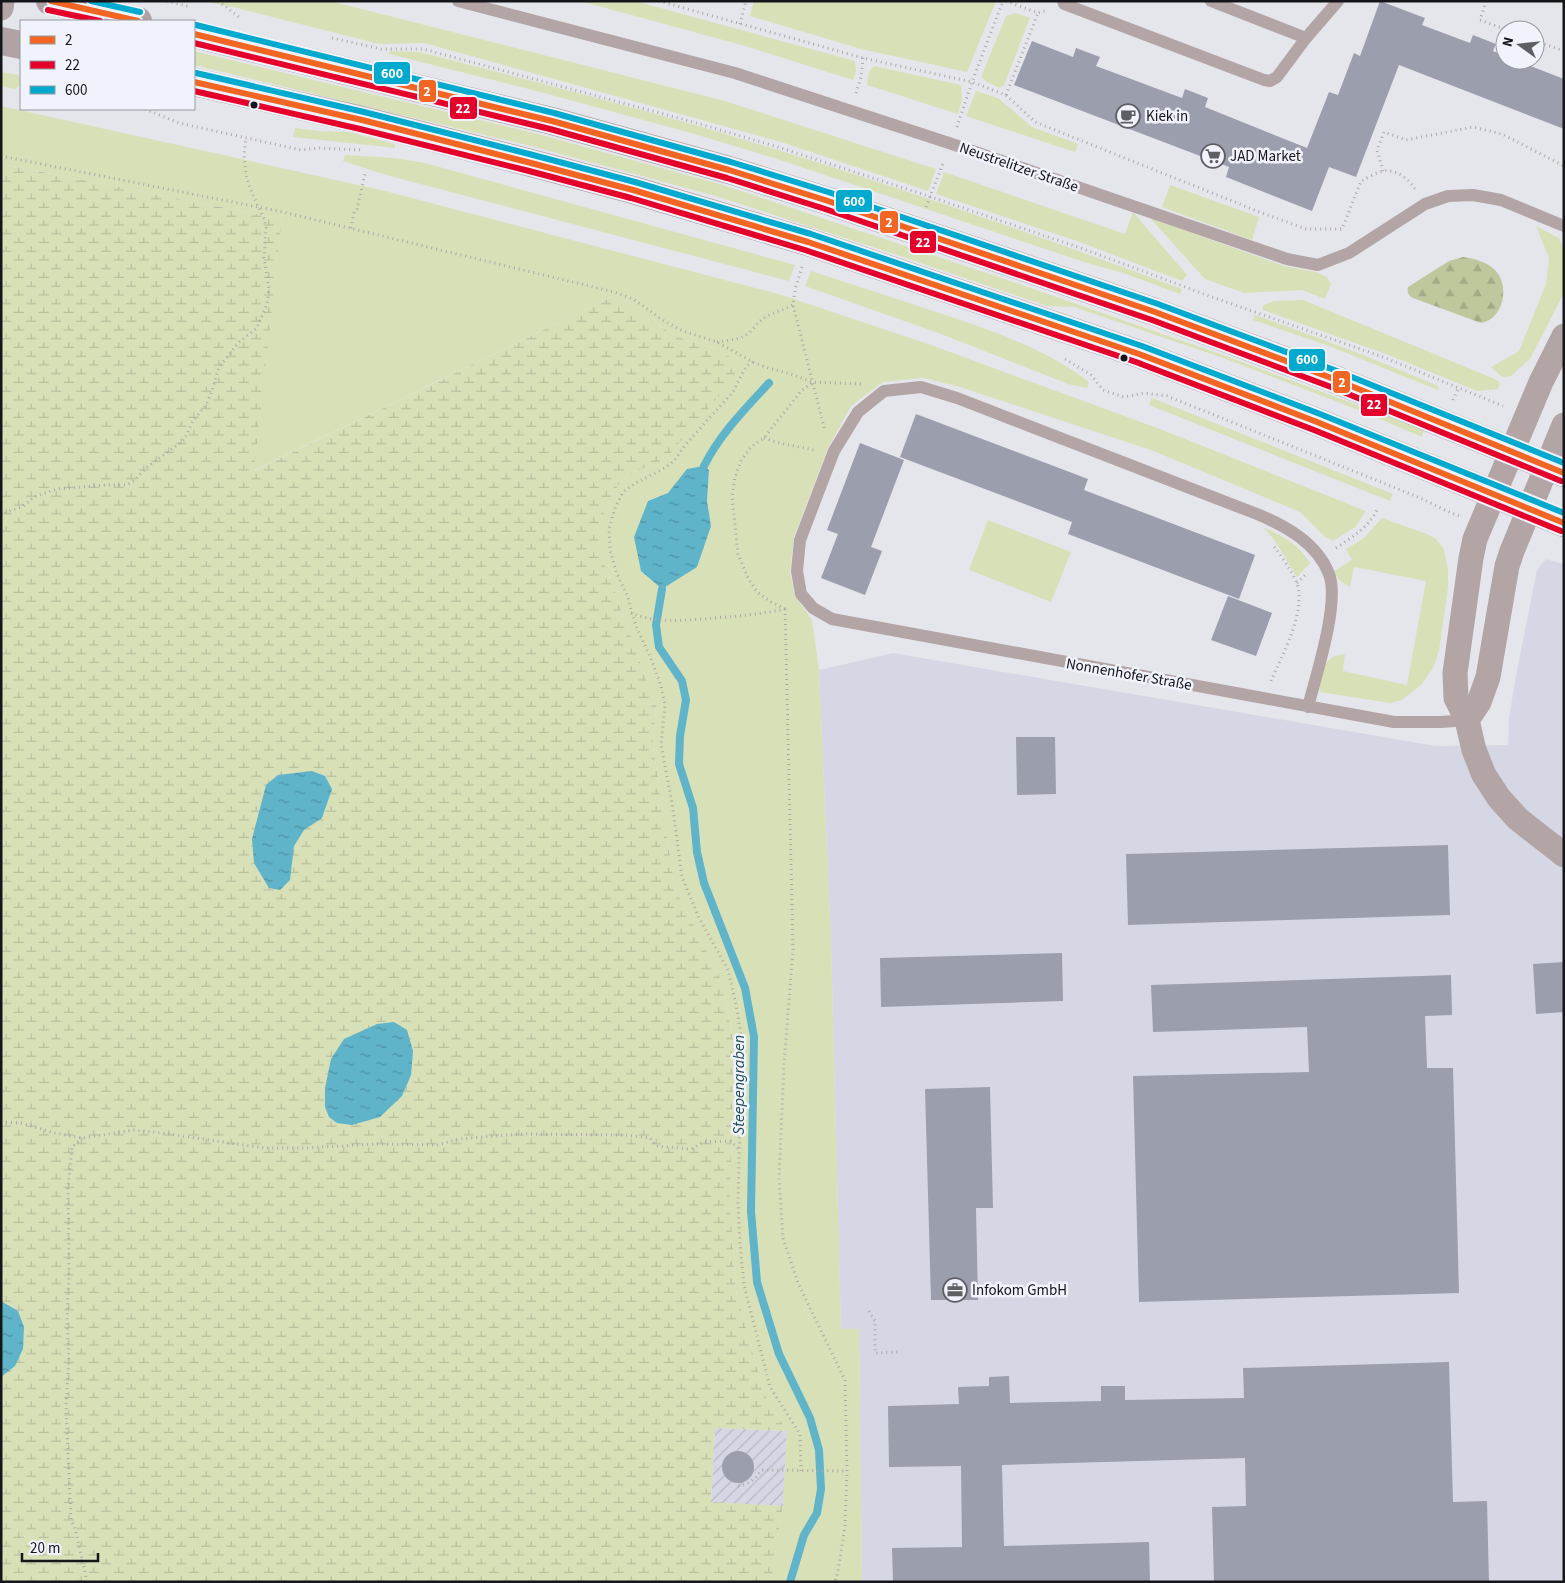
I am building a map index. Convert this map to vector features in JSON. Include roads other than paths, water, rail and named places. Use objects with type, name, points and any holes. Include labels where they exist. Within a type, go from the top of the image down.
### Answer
[{"type":"main road","points":[[50,1],[134,20]]},
{"type":"main road","points":[[195,34],[552,121],[729,170],[825,200],[1155,312],[1343,382],[1555,469]]},
{"type":"main road","points":[[1,41],[20,45]]},
{"type":"main road","points":[[195,82],[362,120],[530,163],[633,190],[808,242],[1139,354],[1316,422],[1564,523]]},
{"type":"street","points":[[1,8],[2,1]]},
{"type":"street","points":[[1564,336],[1541,382],[1475,539],[1455,673],[1456,698],[1467,720],[1474,750],[1484,775],[1499,798],[1518,818],[1564,855]]},
{"type":"street","points":[[1467,720],[1479,702],[1488,677],[1507,566],[1529,509],[1555,469],[1564,425]]},
{"type":"lane","name":"Neustrelitzer Straße","points":[[458,1],[735,73],[1287,259],[1318,265],[1349,253],[1424,204],[1448,196],[1473,195],[1501,200],[1564,226]]},
{"type":"lane","points":[[1211,1],[1306,38]]},
{"type":"lane","points":[[1064,2],[1270,81],[1277,76],[1338,1]]},
{"type":"lane","name":"Nonnenhofer Straße","points":[[1308,706],[1330,614],[1332,592],[1329,575],[1322,560],[1309,544],[1292,531],[1257,514],[957,398],[921,387],[884,391],[858,412],[834,451],[800,540],[797,572],[801,594],[813,608],[832,619],[1394,722],[1467,720]]},
{"type":"water","points":[[704,466],[709,470],[707,501],[711,526],[697,567],[662,589],[641,571],[634,537],[648,501],[668,493],[687,469]]},
{"type":"water","points":[[312,771],[325,776],[332,789],[322,818],[304,830],[294,846],[290,880],[280,890],[269,888],[254,863],[252,839],[266,785],[278,775]]},
{"type":"water","points":[[394,1022],[407,1030],[413,1051],[411,1075],[402,1096],[380,1117],[352,1125],[337,1123],[329,1117],[325,1107],[325,1088],[331,1059],[344,1039],[377,1024]]},
{"type":"water","points":[[1,1301],[18,1311],[24,1327],[23,1349],[15,1366],[1,1377]]},
{"type":"waterway","name":"Steepengraben","points":[[704,466],[725,433],[769,383]]},
{"type":"waterway","name":"Steepengraben","points":[[662,589],[656,625],[659,647],[682,681],[686,700],[680,736],[679,764],[693,808],[697,852],[704,883],[745,988],[754,1037],[751,1211],[757,1282],[779,1354],[810,1418],[819,1450],[821,1489],[817,1513],[804,1535],[790,1582]]},
{"type":"place","name":"Kiek in","points":[[1128,116]]},
{"type":"place","name":"JAD Market","points":[[1213,156]]},
{"type":"place","name":"Infokom GmbH","points":[[955,1290]]}]
